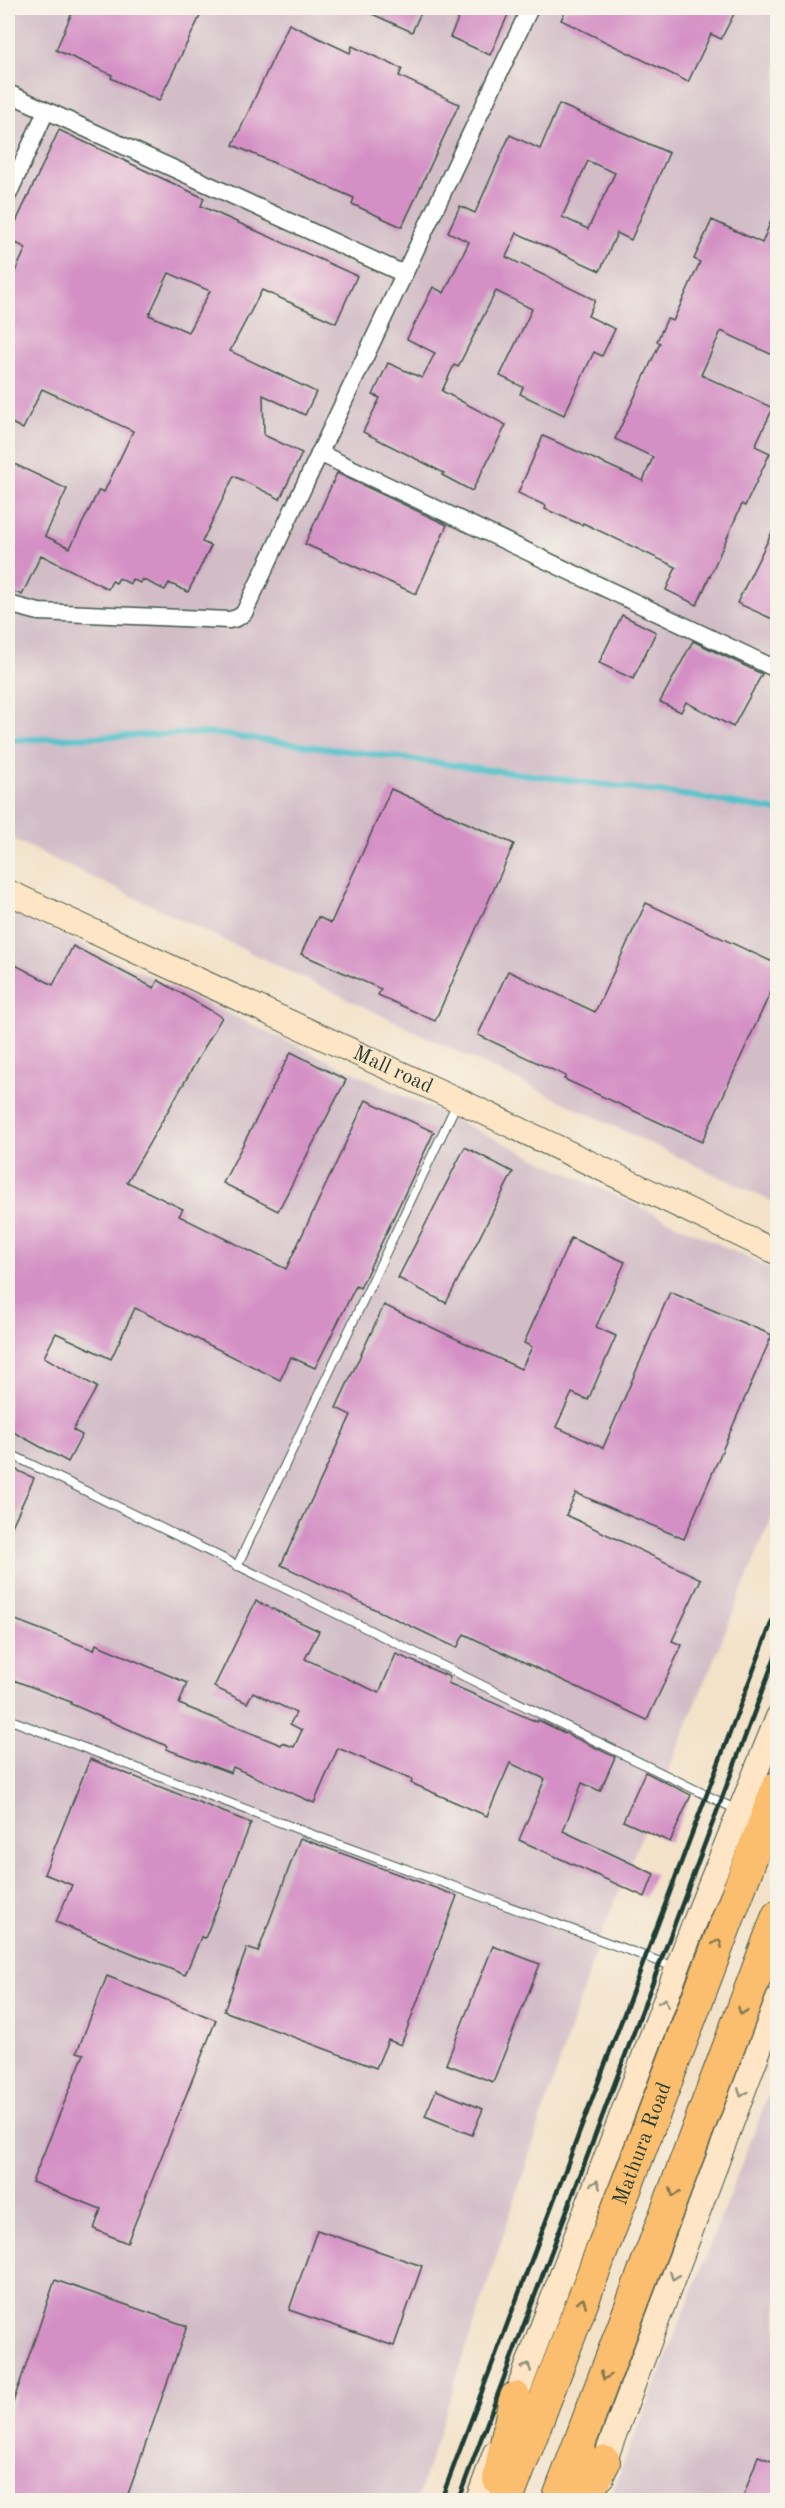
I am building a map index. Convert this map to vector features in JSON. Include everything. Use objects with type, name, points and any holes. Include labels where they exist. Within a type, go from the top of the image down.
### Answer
[{"type":"highway","name":"Mathura Road","points":[[507,2500],[777,1787]]},
{"type":"highway","points":[[584,2500],[590,2457],[777,1916]]},
{"type":"highway","points":[[496,2500],[515,2398]]},
{"type":"highway","points":[[558,2500],[590,2457]]},
{"type":"main road","name":"Mall road","points":[[8,892],[458,1100],[777,1254]]},
{"type":"main road","points":[[478,2500],[677,1968],[777,1717]]},
{"type":"main road","points":[[599,2500],[590,2457],[777,1999]]},
{"type":"street","points":[[8,604],[39,612],[229,620],[237,618],[248,606],[530,8]]},
{"type":"street","points":[[8,93],[404,274]]},
{"type":"street","points":[[8,195],[46,111]]},
{"type":"street","points":[[319,453],[777,670]]},
{"type":"lane","points":[[237,1566],[458,1100]]},
{"type":"lane","points":[[8,1453],[740,1811]]},
{"type":"lane","points":[[8,1719],[324,1839],[677,1968]]},
{"type":"shaded area","points":[[8,8],[777,8],[777,1204],[8,837]]},
{"type":"shaded area","points":[[8,910],[778,1272],[777,1505],[601,1935],[417,2500],[8,2500]]},
{"type":"shaded area","points":[[777,2072],[777,2500],[609,2500],[669,2351]]},
{"type":"building","points":[[74,8],[204,8],[159,101],[111,78],[112,75],[56,50]]},
{"type":"building","points":[[359,8],[423,8],[412,32]]},
{"type":"building","points":[[463,8],[511,8],[490,55],[450,37]]},
{"type":"building","points":[[567,8],[737,8],[721,39],[711,34],[688,82],[561,20]]},
{"type":"building","points":[[289,24],[350,53],[352,46],[402,69],[399,76],[459,104],[402,227],[352,204],[354,198],[233,145]]},
{"type":"building","points":[[559,104],[669,153],[631,240],[617,233],[600,271],[517,233],[506,257],[595,300],[588,316],[615,329],[602,356],[594,352],[564,415],[520,394],[523,387],[500,376],[532,309],[496,291],[458,367],[454,365],[442,391],[506,425],[472,491],[442,475],[444,473],[363,432],[380,398],[373,395],[388,363],[422,378],[435,353],[407,339],[433,287],[444,293],[469,242],[448,232],[460,206],[475,213],[510,135],[540,149]],"holes":[[[588,161],[615,173],[588,229],[562,217]]]},
{"type":"building","points":[[59,130],[204,198],[201,206],[357,276],[336,323],[262,290],[230,351],[316,392],[305,415],[263,395],[264,435],[302,453],[280,499],[234,476],[202,542],[211,546],[188,592],[169,583],[165,590],[142,579],[140,583],[132,579],[130,584],[119,578],[116,583],[112,581],[108,589],[41,555],[22,595],[8,589],[8,461],[67,489],[45,536],[70,548],[99,490],[104,492],[133,431],[42,389],[23,429],[8,421],[8,287],[26,248],[8,239]],"holes":[[[169,273],[210,291],[188,332],[149,315]]]},
{"type":"building","points":[[777,206],[777,357],[721,331],[701,375],[773,408],[755,446],[770,453],[745,506],[742,504],[697,605],[666,590],[676,567],[583,523],[582,525],[545,509],[546,506],[518,493],[543,436],[643,481],[653,457],[615,439],[660,343],[657,341],[667,319],[673,321],[700,262],[694,259],[712,220],[762,243]]},
{"type":"building","points":[[337,473],[447,525],[416,594],[305,544]]},
{"type":"building","points":[[777,522],[777,621],[737,603]]},
{"type":"building","points":[[622,615],[656,632],[633,679],[599,663]]},
{"type":"building","points":[[693,641],[762,674],[733,727],[686,702],[681,712],[660,702]]},
{"type":"building","points":[[391,789],[514,844],[435,1021],[378,995],[381,989],[301,954],[318,917],[331,923]]},
{"type":"building","points":[[646,903],[777,964],[777,978],[702,1142],[564,1079],[566,1076],[478,1035],[508,971],[595,1012]]},
{"type":"building","points":[[73,946],[154,988],[158,980],[222,1017],[127,1182],[183,1209],[179,1216],[286,1269],[366,1100],[434,1132],[360,1288],[356,1286],[315,1368],[291,1357],[280,1380],[135,1308],[111,1359],[56,1333],[44,1357],[97,1387],[73,1430],[82,1435],[68,1462],[8,1429],[8,961],[53,985]]},
{"type":"building","points":[[291,1052],[346,1080],[278,1211],[223,1183]]},
{"type":"building","points":[[465,1147],[513,1172],[446,1303],[398,1278]]},
{"type":"building","points":[[571,1238],[625,1262],[596,1327],[616,1336],[588,1400],[572,1393],[556,1427],[603,1448],[670,1292],[772,1335],[684,1539],[576,1493],[566,1515],[701,1579],[672,1641],[682,1645],[647,1720],[464,1634],[457,1648],[281,1565],[351,1415],[336,1408],[384,1305],[521,1369],[532,1347],[524,1343]]},
{"type":"building","points":[[8,1466],[34,1478],[8,1535]]},
{"type":"building","points":[[256,1601],[319,1631],[305,1659],[379,1693],[396,1654],[450,1677],[448,1683],[537,1722],[538,1720],[615,1757],[600,1791],[582,1783],[563,1831],[654,1874],[645,1897],[519,1840],[545,1779],[510,1763],[487,1816],[338,1748],[314,1803],[233,1767],[231,1773],[166,1749],[167,1746],[71,1704],[71,1702],[8,1678],[8,1617],[94,1650],[96,1644],[187,1683],[179,1704],[281,1745],[282,1743],[294,1747],[302,1730],[290,1724],[296,1713],[253,1692],[247,1703],[214,1687]]},
{"type":"building","points":[[90,1759],[251,1823],[205,1938],[201,1937],[185,1975],[56,1922],[72,1885],[44,1874]]},
{"type":"building","points":[[645,1772],[691,1795],[670,1842],[623,1821]]},
{"type":"building","points":[[300,1838],[457,1896],[401,2045],[388,2040],[376,2068],[224,2011],[247,1948],[258,1952]]},
{"type":"building","points":[[493,1946],[540,1964],[493,2082],[446,2064]]},
{"type":"building","points":[[107,1976],[216,2020],[127,2243],[94,2229],[101,2209],[32,2182],[84,2054],[77,2052]]},
{"type":"building","points":[[436,2090],[483,2109],[472,2135],[425,2116]]},
{"type":"building","points":[[317,2230],[422,2266],[394,2346],[289,2310]]},
{"type":"building","points":[[55,2280],[187,2326],[126,2500],[8,2500],[8,2417]]},
{"type":"building","points":[[758,2456],[777,2463],[777,2500],[742,2500]]},
{"type":"waterway","points":[[8,740],[210,733],[690,796],[778,811]]},
{"type":"railway","points":[[441,2500],[778,1605]]},
{"type":"railway","points":[[458,2500],[778,1649]]}]
